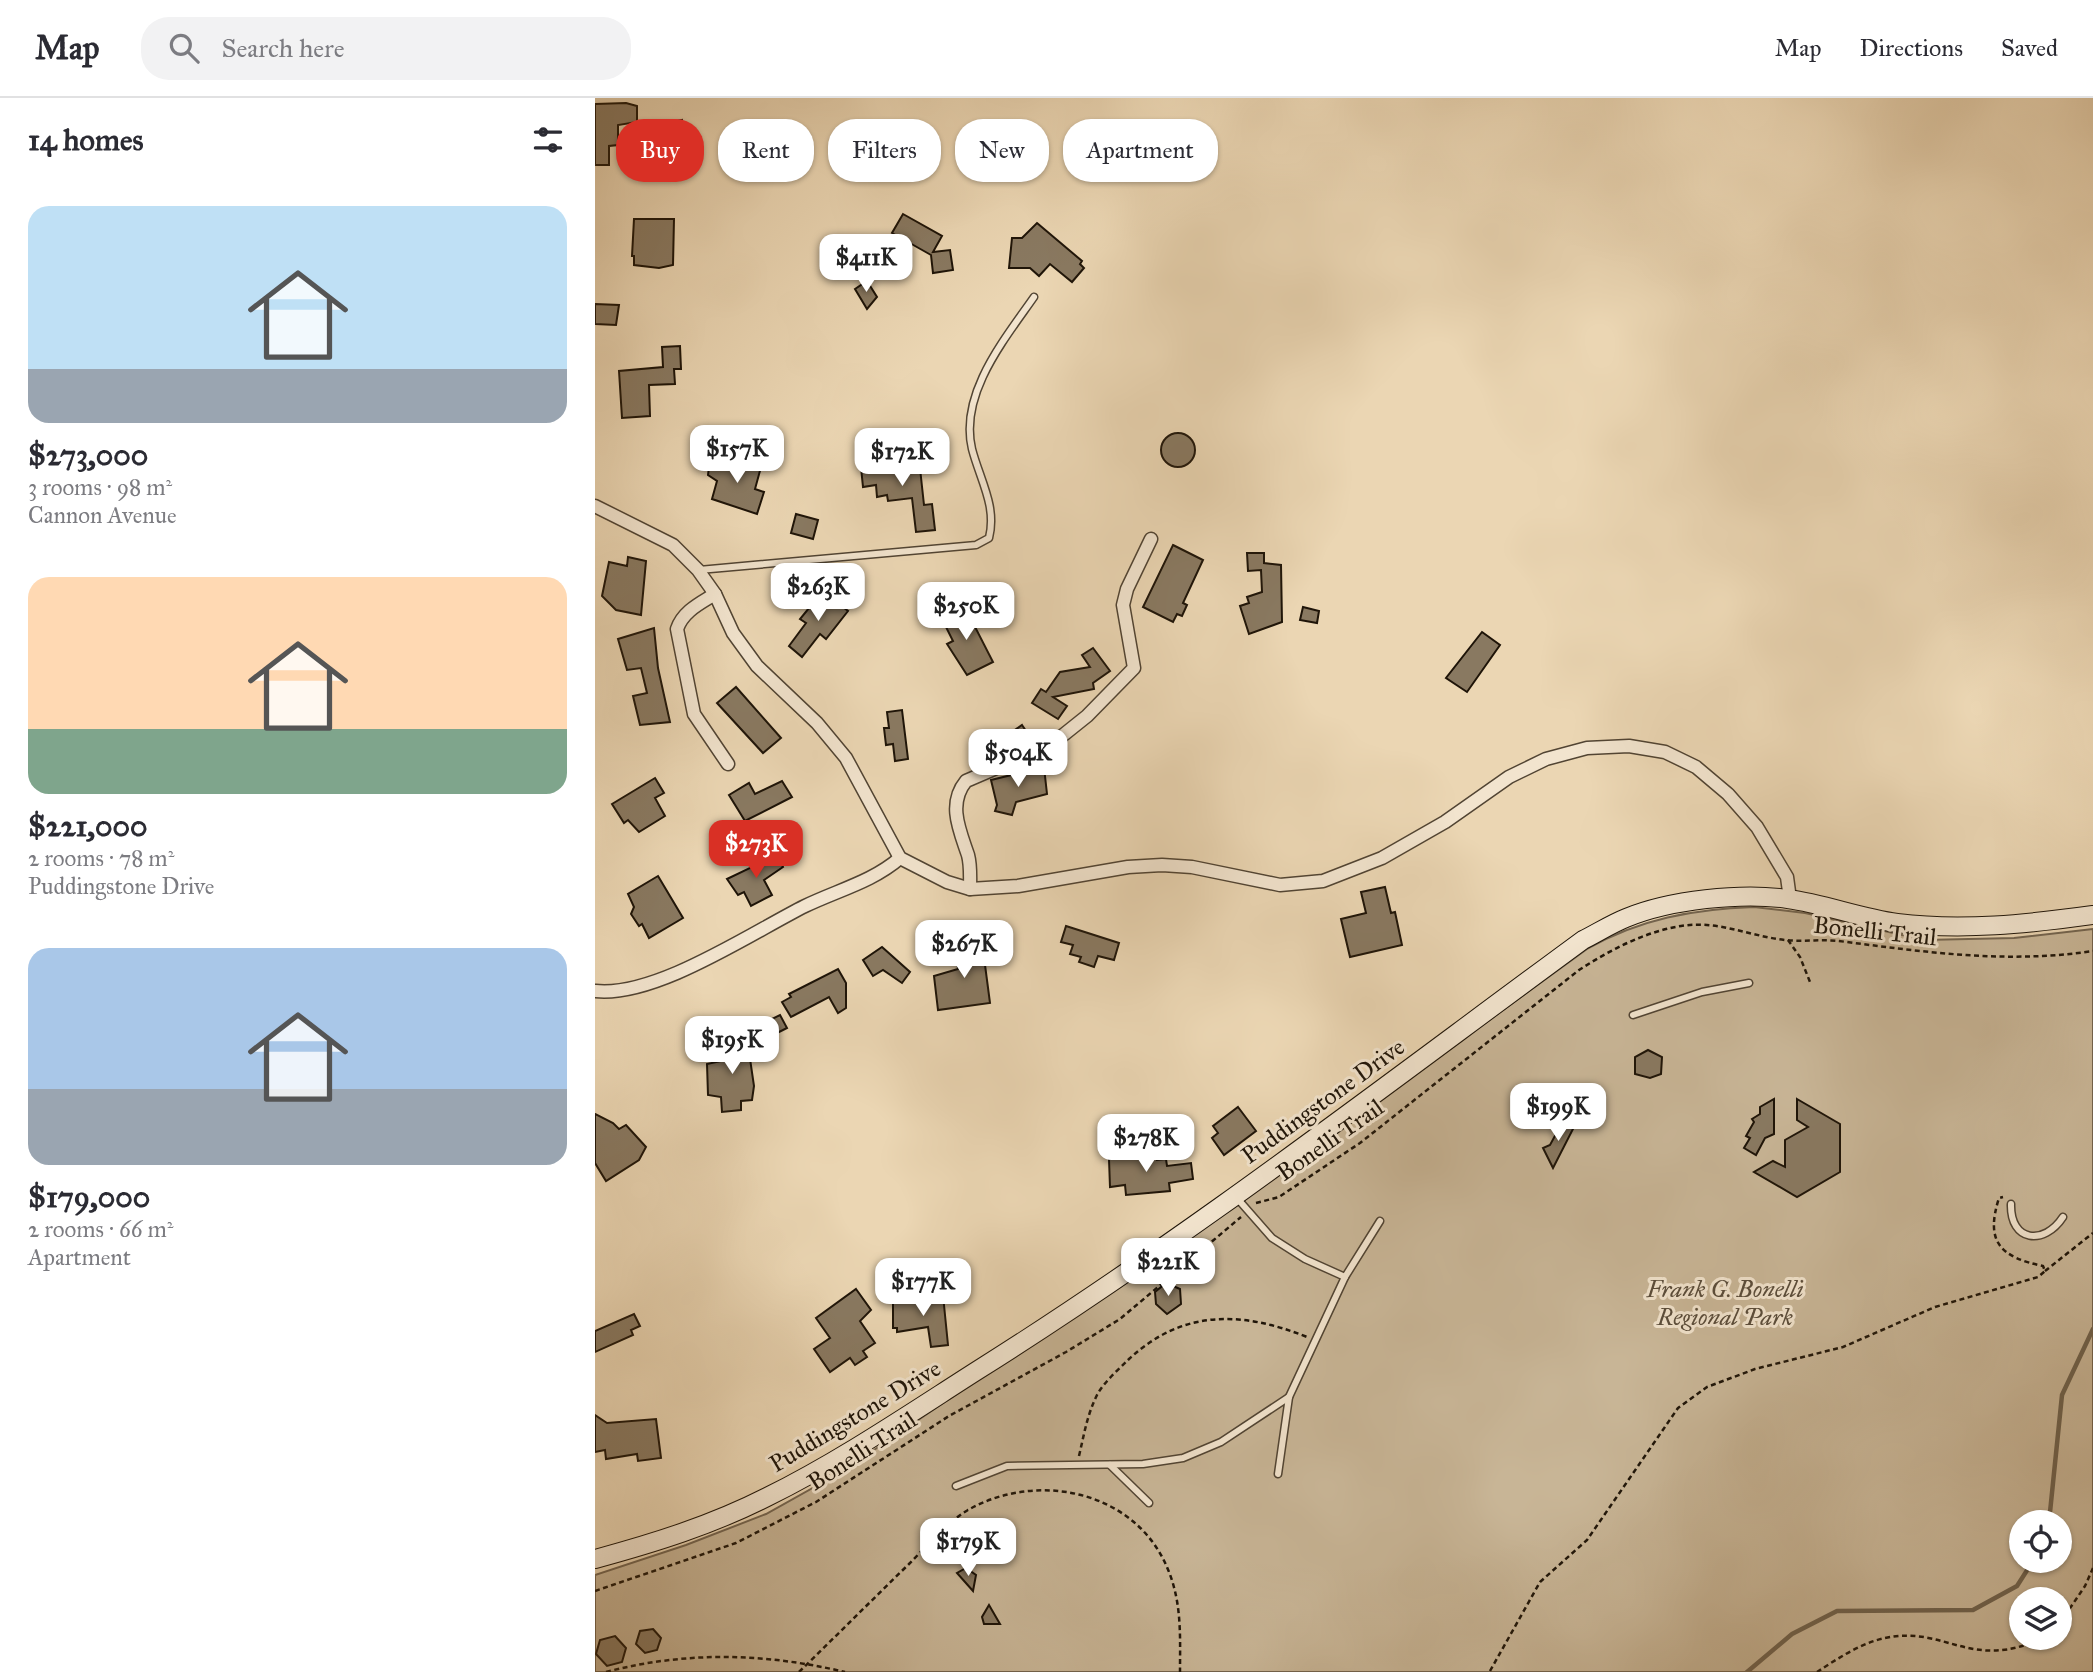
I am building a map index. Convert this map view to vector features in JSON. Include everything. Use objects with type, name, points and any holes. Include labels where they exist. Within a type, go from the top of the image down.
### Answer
[{"type":"street","points":[[595,506],[673,545],[698,570],[715,594],[733,633],[757,666],[817,723],[846,758],[900,858],[947,882],[970,889],[1018,886],[1128,867],[1162,865],[1192,867],[1280,885],[1323,881],[1382,858],[1445,822],[1509,777],[1546,760],[1587,748],[1629,746],[1665,752],[1696,767],[1728,794],[1757,827],[1787,877],[1790,899]]},
{"type":"street","points":[[970,889],[969,857],[956,817],[961,786],[966,781],[1052,744],[1087,716],[1134,668],[1122,605],[1151,539]]},
{"type":"street","points":[[715,594],[694,607],[680,620],[677,629],[694,714],[728,764]]},
{"type":"street","points":[[595,991],[630,989],[657,981],[808,905],[882,873],[900,858]]},
{"type":"street","name":"Puddingstone Drive","points":[[595,1559],[650,1544],[715,1521],[768,1497],[825,1465],[1039,1331],[1235,1196],[1584,940],[1626,918],[1698,902],[1758,896],[1790,899],[1896,923],[1946,927],[2019,924],[2093,915]]},
{"type":"lane","points":[[698,570],[976,545],[989,538],[993,514],[972,450],[968,429],[971,410],[998,348],[1034,297]]},
{"type":"lane","points":[[1633,1015],[1702,992],[1749,983]]},
{"type":"lane","points":[[1235,1196],[1272,1238],[1345,1277]]},
{"type":"lane","points":[[2012,1200],[2011,1217],[2016,1229],[2027,1235],[2039,1236],[2052,1232],[2063,1217]]},
{"type":"lane","points":[[1278,1474],[1289,1397],[1345,1277],[1380,1221]]},
{"type":"lane","points":[[955,1486],[1007,1466],[1077,1463],[1110,1465],[1183,1458],[1231,1436],[1289,1397]]},
{"type":"lane","points":[[1110,1465],[1149,1503]]},
{"type":"path","name":"Bonelli Trail","points":[[595,1591],[736,1543],[816,1502],[977,1399],[1031,1372],[1120,1319],[1228,1231],[1256,1202],[1279,1197],[1360,1143],[1579,970],[1613,950],[1655,932],[1703,924],[1718,925],[1788,940],[1836,941],[1909,952],[1988,958],[2025,959],[2093,951]]},
{"type":"path","points":[[1788,940],[1800,957],[1810,982]]},
{"type":"path","points":[[2012,1200],[1999,1198],[1992,1220],[1994,1238],[2003,1250],[2028,1263],[2043,1266],[2045,1271]]},
{"type":"path","points":[[1490,1671],[1539,1582],[1587,1540],[1678,1408],[1707,1387],[1755,1369],[1843,1347],[1935,1307],[2038,1277],[2093,1233]]},
{"type":"path","points":[[1077,1463],[1089,1415],[1099,1392],[1138,1351],[1171,1329],[1204,1320],[1237,1318],[1274,1323],[1315,1340]]},
{"type":"path","points":[[799,1672],[967,1511],[1006,1493],[1038,1489],[1076,1493],[1115,1509],[1136,1525],[1154,1545],[1168,1569],[1176,1594],[1181,1623],[1180,1672]]},
{"type":"path","points":[[2072,1605],[2093,1568]]},
{"type":"path","points":[[1817,1672],[1885,1638],[1904,1637],[1929,1644]]},
{"type":"path","points":[[2022,1653],[2026,1650]]},
{"type":"path","points":[[606,1672],[632,1665],[702,1657],[752,1656],[808,1663],[845,1672]]},
{"type":"path","points":[[632,1665],[633,1672]]},
{"type":"green space","name":"Frank G. Bonelli Regional Park","points":[[1754,907],[1805,913],[1924,940],[2014,938],[2093,929],[2093,1672],[595,1672],[595,1575],[686,1545],[766,1514],[843,1471],[1223,1213],[1587,949],[1647,923],[1710,910]]},
{"type":"building","points":[[626,103],[637,106],[637,119],[616,119],[616,145],[609,146],[609,165],[595,165],[595,104]]},
{"type":"building","points":[[903,214],[942,236],[933,252],[950,250],[953,270],[933,273],[931,255],[892,233]]},
{"type":"building","points":[[634,219],[674,219],[673,265],[659,268],[634,265]]},
{"type":"building","points":[[1037,223],[1082,261],[1080,264],[1084,268],[1072,282],[1050,264],[1039,276],[1030,268],[1009,268],[1012,238],[1022,238]]},
{"type":"building","points":[[867,281],[877,297],[867,309],[855,289]]},
{"type":"building","points":[[595,304],[619,305],[616,325],[595,324]]},
{"type":"building","points":[[680,346],[681,369],[674,369],[675,384],[649,385],[650,416],[622,418],[619,371],[663,367],[662,347]]},
{"type":"building","points":[[1178,433],[1190,438],[1195,450],[1190,462],[1178,467],[1166,462],[1161,450],[1166,438]]},
{"type":"building","points":[[727,458],[761,467],[755,489],[764,492],[757,514],[712,499],[717,481],[708,475],[709,467],[714,464],[722,467]]},
{"type":"building","points":[[919,459],[924,505],[932,504],[935,530],[916,532],[912,498],[888,501],[887,495],[877,497],[876,485],[863,487],[861,467]]},
{"type":"building","points":[[796,514],[818,520],[813,539],[791,533]]},
{"type":"building","points":[[1173,545],[1203,560],[1183,603],[1187,605],[1182,616],[1177,614],[1173,622],[1143,607]]},
{"type":"building","points":[[1247,553],[1264,553],[1264,563],[1281,565],[1282,622],[1249,634],[1240,606],[1249,603],[1247,597],[1262,592],[1261,570],[1248,571]]},
{"type":"building","points":[[628,557],[646,561],[641,615],[616,610],[602,596],[609,562],[627,566]]},
{"type":"building","points":[[823,591],[848,611],[826,639],[820,634],[802,657],[789,646],[806,623],[800,619]]},
{"type":"building","points":[[957,606],[965,622],[971,619],[993,662],[967,675],[947,644],[953,641],[940,615]]},
{"type":"building","points":[[1303,607],[1319,611],[1317,623],[1300,620]]},
{"type":"building","points":[[654,628],[658,668],[670,722],[640,725],[633,696],[647,693],[641,668],[627,670],[618,639]]},
{"type":"building","points":[[1482,632],[1500,645],[1467,692],[1446,678]]},
{"type":"building","points":[[1093,648],[1110,671],[1093,683],[1094,689],[1053,697],[1067,706],[1058,719],[1032,703],[1041,689],[1046,692],[1060,672],[1090,667],[1082,655]]},
{"type":"building","points":[[736,687],[781,738],[763,753],[717,703]]},
{"type":"building","points":[[902,710],[908,759],[895,761],[893,744],[886,745],[884,728],[889,728],[887,712]]},
{"type":"building","points":[[1022,725],[1030,737],[1020,743],[1012,732]]},
{"type":"building","points":[[1044,767],[1047,794],[1016,802],[1012,815],[995,811],[997,805],[991,780]]},
{"type":"building","points":[[655,778],[664,793],[655,798],[665,816],[639,832],[628,820],[624,823],[612,804]]},
{"type":"building","points":[[782,781],[792,797],[745,821],[729,795],[749,783],[755,794]]},
{"type":"building","points":[[777,855],[783,867],[764,880],[772,895],[751,906],[744,892],[738,895],[727,879]]},
{"type":"building","points":[[658,876],[683,918],[649,938],[642,924],[639,926],[631,914],[634,907],[628,894]]},
{"type":"building","points":[[1385,887],[1391,913],[1395,912],[1402,945],[1350,957],[1341,919],[1366,913],[1361,892]]},
{"type":"building","points":[[1066,926],[1119,943],[1114,960],[1098,956],[1094,967],[1079,962],[1081,957],[1070,954],[1073,945],[1061,942]]},
{"type":"building","points":[[982,942],[990,1003],[938,1010],[934,976],[958,969],[956,947]]},
{"type":"building","points":[[882,947],[910,972],[902,983],[883,970],[873,976],[863,960]]},
{"type":"building","points":[[838,969],[846,983],[846,1008],[838,1013],[829,997],[791,1017],[782,1002],[791,997],[789,994]]},
{"type":"building","points":[[780,1015],[787,1028],[765,1039],[766,1046],[751,1048],[748,1025],[766,1022]]},
{"type":"building","points":[[726,1039],[748,1045],[754,1086],[752,1100],[741,1101],[741,1110],[722,1112],[721,1097],[708,1095],[707,1064],[721,1061],[719,1044]]},
{"type":"building","points":[[1648,1050],[1662,1057],[1661,1074],[1650,1078],[1635,1074],[1635,1057]]},
{"type":"building","points":[[1774,1099],[1774,1134],[1765,1138],[1756,1155],[1744,1148],[1750,1138],[1746,1136],[1754,1122],[1752,1119],[1760,1114],[1760,1107]]},
{"type":"building","points":[[1797,1099],[1840,1124],[1840,1172],[1797,1197],[1754,1172],[1773,1161],[1785,1167],[1785,1140],[1808,1127],[1797,1120]]},
{"type":"building","points":[[1238,1107],[1256,1131],[1224,1155],[1212,1138],[1218,1133],[1213,1126]]},
{"type":"building","points":[[595,1114],[619,1129],[626,1125],[646,1147],[639,1160],[606,1181],[595,1163]]},
{"type":"building","points":[[1563,1121],[1574,1127],[1553,1168],[1543,1148],[1550,1145]]},
{"type":"building","points":[[1156,1152],[1157,1160],[1166,1159],[1167,1166],[1191,1163],[1193,1179],[1169,1183],[1170,1191],[1126,1195],[1125,1185],[1110,1187],[1109,1159]]},
{"type":"building","points":[[1166,1283],[1180,1289],[1181,1304],[1167,1314],[1156,1304],[1155,1292]]},
{"type":"building","points":[[856,1289],[871,1310],[860,1321],[875,1343],[863,1351],[867,1357],[855,1365],[850,1358],[830,1372],[814,1349],[830,1338],[816,1318]]},
{"type":"building","points":[[943,1295],[948,1345],[931,1347],[928,1327],[897,1332],[897,1328],[893,1328],[893,1303]]},
{"type":"building","points":[[634,1314],[640,1326],[631,1330],[633,1335],[595,1352],[595,1331]]},
{"type":"building","points":[[595,1415],[607,1423],[656,1419],[661,1458],[638,1461],[637,1454],[606,1459],[605,1450],[595,1452]]},
{"type":"building","points":[[966,1568],[976,1575],[973,1591],[957,1573]]},
{"type":"building","points":[[989,1605],[1000,1624],[984,1624],[982,1617]]},
{"type":"building","points":[[653,1629],[661,1638],[657,1650],[645,1653],[636,1644],[640,1631]]},
{"type":"building","points":[[615,1636],[626,1648],[622,1662],[607,1666],[596,1654],[600,1640]]},
{"type":"waterway","points":[[2050,1510],[2062,1395],[2093,1329]]},
{"type":"waterway","points":[[1747,1672],[1792,1634],[1837,1611],[1973,1610],[2017,1586],[2025,1573]]}]
